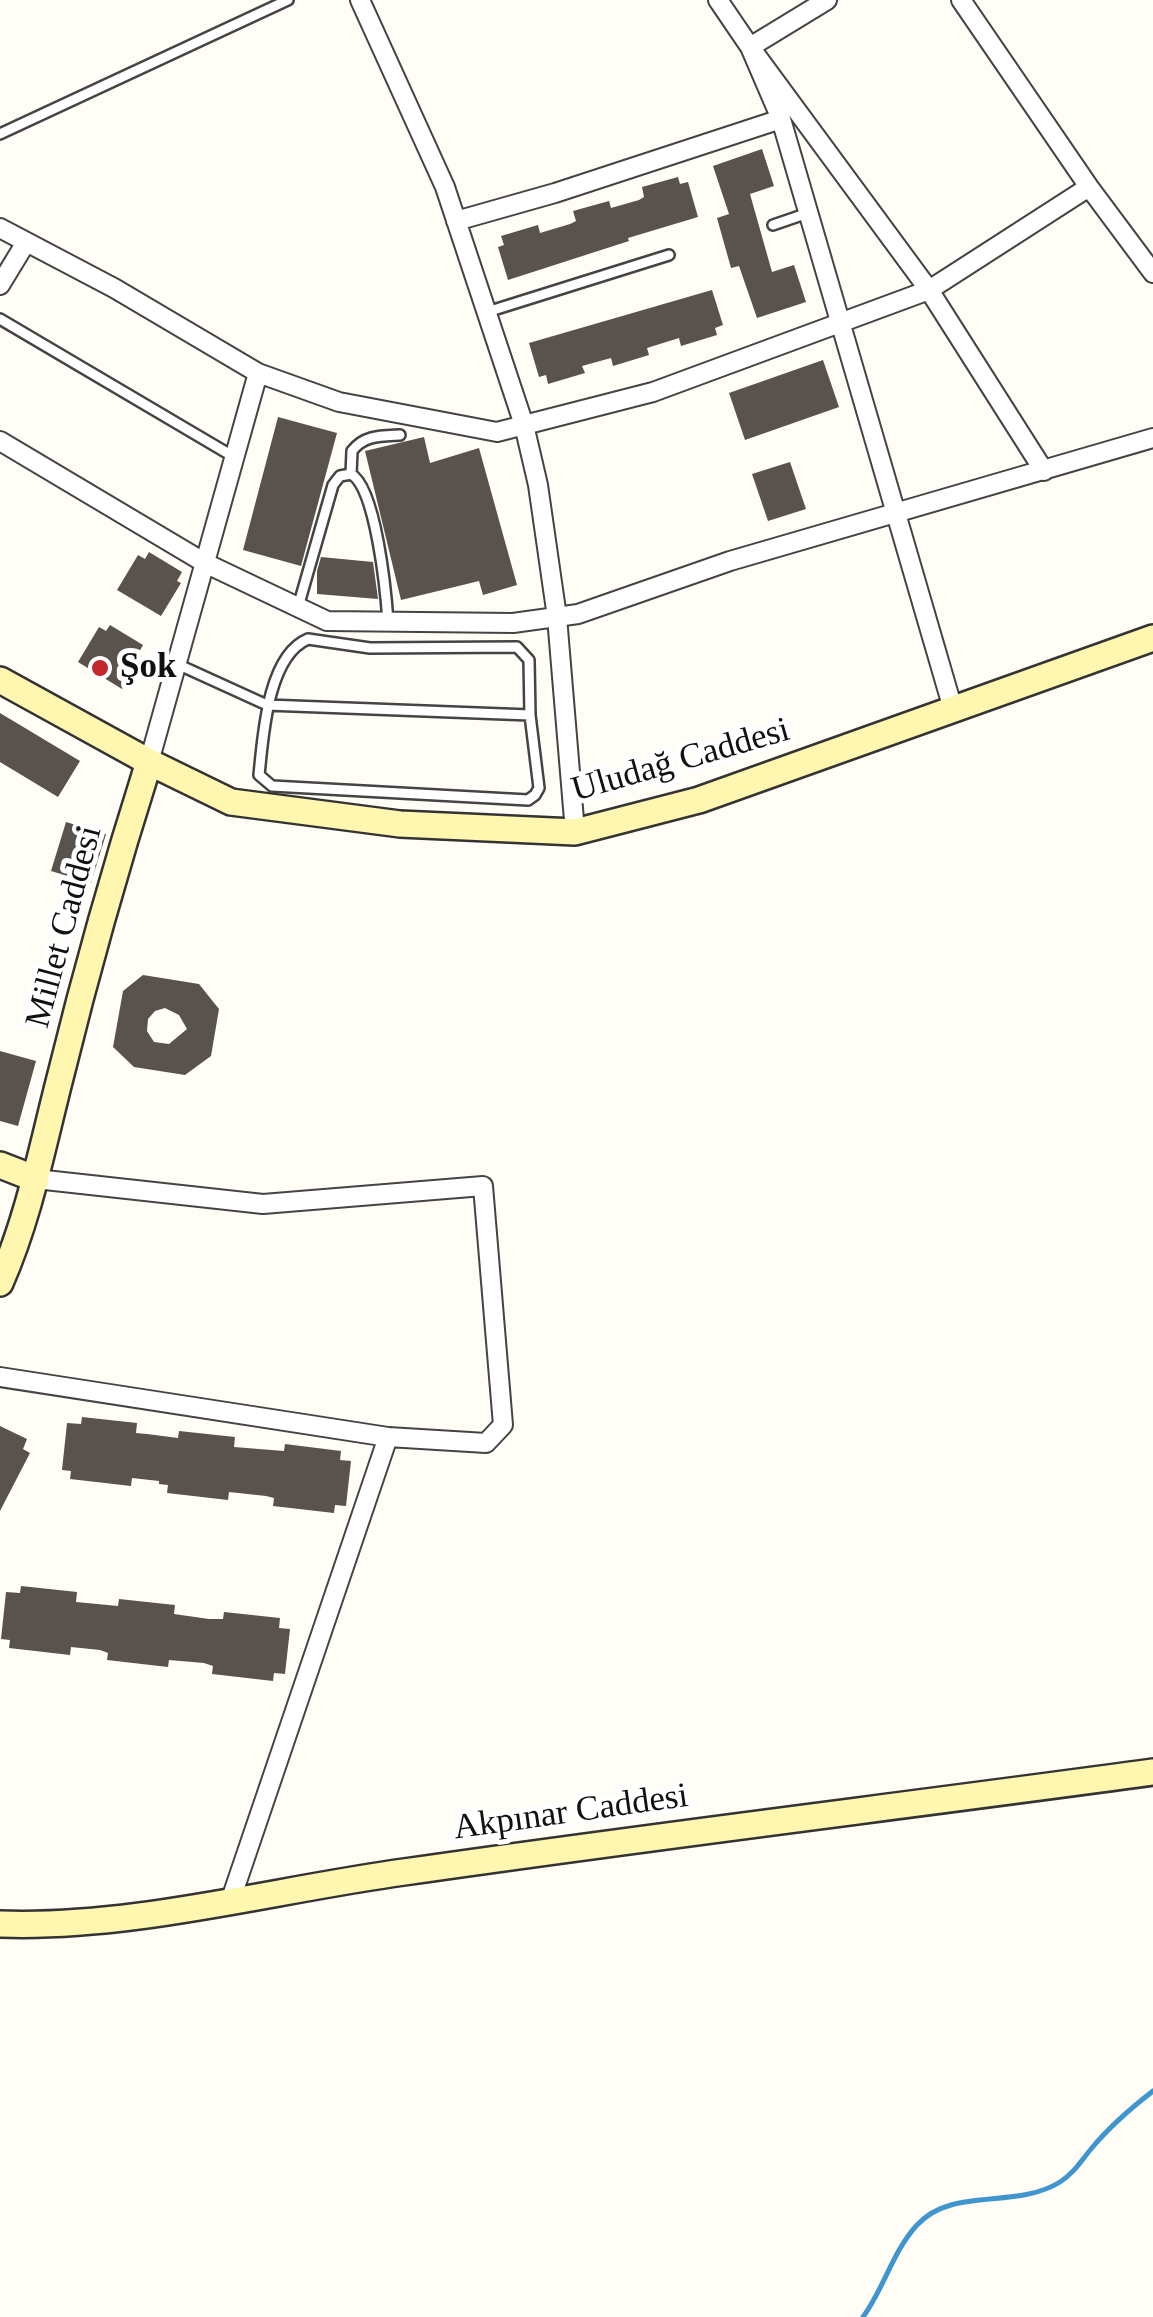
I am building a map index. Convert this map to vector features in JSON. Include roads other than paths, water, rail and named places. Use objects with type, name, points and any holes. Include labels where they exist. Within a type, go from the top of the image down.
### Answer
[{"type":"street","points":[[360,0],[445,187],[524,425],[538,485],[557,617],[575,832]]},
{"type":"street","points":[[718,0],[929,290],[1044,471]]},
{"type":"street","points":[[750,47],[827,0]]},
{"type":"street","points":[[961,0],[1088,187],[1153,273]]},
{"type":"street","points":[[750,47],[781,120],[953,709]]},
{"type":"street","points":[[456,221],[781,120]]},
{"type":"street","points":[[0,228],[114,288],[258,373],[356,406],[497,432],[653,392],[929,290],[1088,187]]},
{"type":"street","points":[[0,285],[25,244]]},
{"type":"street","points":[[149,762],[258,373]]},
{"type":"street","points":[[0,441],[205,563],[327,621],[512,623],[578,614],[730,561],[1153,438]]},
{"type":"street","name":"Uludağ Caddesi","points":[[0,680],[231,802],[400,824],[575,832],[699,800],[1153,638]]},
{"type":"street","name":"Millet Caddesi","points":[[0,1283],[18,1243],[84,985],[149,762]]},
{"type":"street","points":[[0,1165],[36,1179],[263,1204],[483,1186],[503,1425],[486,1442],[388,1437],[0,1377]]},
{"type":"street","points":[[231,1899],[388,1437]]},
{"type":"street","name":"Akpınar Caddesi","points":[[0,1924],[101,1922],[650,1836],[1153,1772]]},
{"type":"lane","points":[[0,134],[288,0]]},
{"type":"lane","points":[[773,225],[808,212]]},
{"type":"lane","points":[[486,312],[669,255]]},
{"type":"lane","points":[[0,318],[234,458]]},
{"type":"lane","points":[[388,622],[385,568],[362,485],[351,474],[352,451],[370,437],[400,435]]},
{"type":"lane","points":[[298,607],[333,485],[340,476],[351,474]]},
{"type":"lane","points":[[308,639],[370,648],[517,647],[529,660],[538,788],[528,800],[272,786],[259,775],[266,705],[287,657],[308,639]]},
{"type":"lane","points":[[177,663],[266,705],[530,716]]},
{"type":"waterway","points":[[863,2317],[909,2235],[932,2213],[966,2202],[1024,2195],[1060,2182],[1113,2125],[1153,2091]]},
{"type":"place","name":"Şok","points":[[100,668]]}]
